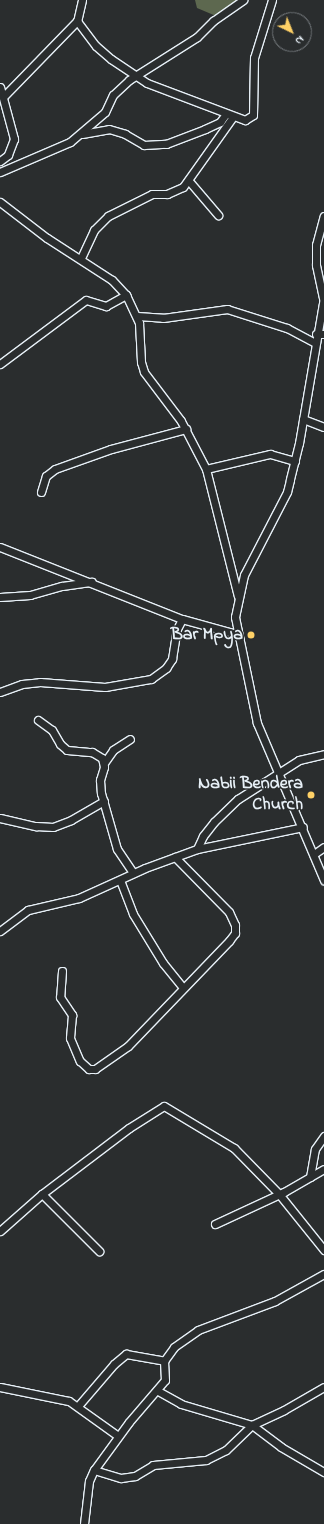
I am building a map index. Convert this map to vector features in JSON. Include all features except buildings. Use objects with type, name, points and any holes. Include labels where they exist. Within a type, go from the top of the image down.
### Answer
[{"type":"street","points":[[4,96],[32,70],[57,38],[77,21],[82,0]]},
{"type":"street","points":[[0,172],[63,146],[105,112],[117,91],[191,41],[243,0]]},
{"type":"street","points":[[77,21],[96,46],[136,77],[229,116],[244,120],[253,115],[254,58],[272,0]]},
{"type":"street","points":[[0,87],[4,96],[14,139],[8,155],[0,160]]},
{"type":"street","points":[[78,135],[109,129],[125,134],[144,145],[166,144],[206,129],[229,116]]},
{"type":"street","points":[[81,258],[94,230],[108,216],[152,194],[167,194],[175,191],[189,181],[229,116]]},
{"type":"street","points":[[189,181],[218,215]]},
{"type":"street","points":[[0,202],[47,238],[81,258],[117,284],[126,295],[137,316],[141,362],[144,372],[186,429],[206,469],[238,596]]},
{"type":"street","points":[[324,216],[316,245],[316,265],[324,297],[316,334],[295,461],[287,492],[244,575],[234,617],[256,723],[276,772],[303,827],[324,880]]},
{"type":"street","points":[[0,364],[86,300],[106,306],[126,295]]},
{"type":"street","points":[[137,316],[163,318],[227,308],[287,328],[315,343]]},
{"type":"street","points":[[316,334],[324,334]]},
{"type":"street","points":[[303,419],[324,427]]},
{"type":"street","points":[[41,492],[46,476],[55,469],[111,449],[186,429]]},
{"type":"street","points":[[206,469],[270,454],[295,461]]},
{"type":"street","points":[[0,547],[92,582],[182,619],[237,634]]},
{"type":"street","points":[[0,597],[35,594],[62,586],[92,582]]},
{"type":"street","points":[[0,692],[22,684],[40,682],[100,687],[129,685],[151,679],[166,668],[172,659],[177,629],[182,619]]},
{"type":"street","points":[[38,720],[52,730],[60,744],[67,750],[92,752],[102,758],[104,762]]},
{"type":"street","points":[[130,740],[113,750],[104,762],[100,787],[117,850],[133,874]]},
{"type":"street","points":[[197,849],[203,836],[214,822],[238,799],[276,772],[299,760],[324,754]]},
{"type":"street","points":[[0,818],[36,826],[53,827],[71,820],[104,801]]},
{"type":"street","points":[[0,931],[28,910],[79,898],[133,874],[197,849],[303,827]]},
{"type":"street","points":[[314,854],[324,847]]},
{"type":"street","points":[[62,971],[60,997],[72,1015],[70,1038],[80,1061],[89,1069],[100,1067],[128,1046],[229,941],[235,925],[229,912],[175,857]]},
{"type":"street","points":[[120,880],[133,914],[163,964],[183,988]]},
{"type":"street","points":[[0,1231],[42,1194],[129,1128],[164,1106],[234,1148],[279,1194],[324,1250]]},
{"type":"street","points":[[310,1177],[315,1149],[324,1136]]},
{"type":"street","points":[[215,1224],[279,1194],[324,1169]]},
{"type":"street","points":[[42,1194],[99,1251]]},
{"type":"street","points":[[84,1524],[89,1481],[94,1470],[118,1436],[158,1391],[165,1380],[164,1361],[174,1347],[198,1330],[275,1300],[324,1274]]},
{"type":"street","points":[[78,1406],[114,1364],[126,1354],[164,1361]]},
{"type":"street","points":[[0,1387],[57,1397],[78,1406],[118,1436]]},
{"type":"street","points":[[94,1470],[122,1478],[135,1476],[153,1465],[199,1463],[226,1450],[252,1425],[284,1410],[324,1387]]},
{"type":"street","points":[[158,1391],[181,1404],[252,1425],[281,1447],[324,1472]]},
{"type":"green space","points":[[195,0],[237,0],[216,16],[197,8]]},
{"type":"place","name":"Bar Mpya","points":[[251,635]]},
{"type":"place","name":"Nabii Bendera Church","points":[[311,795]]}]
